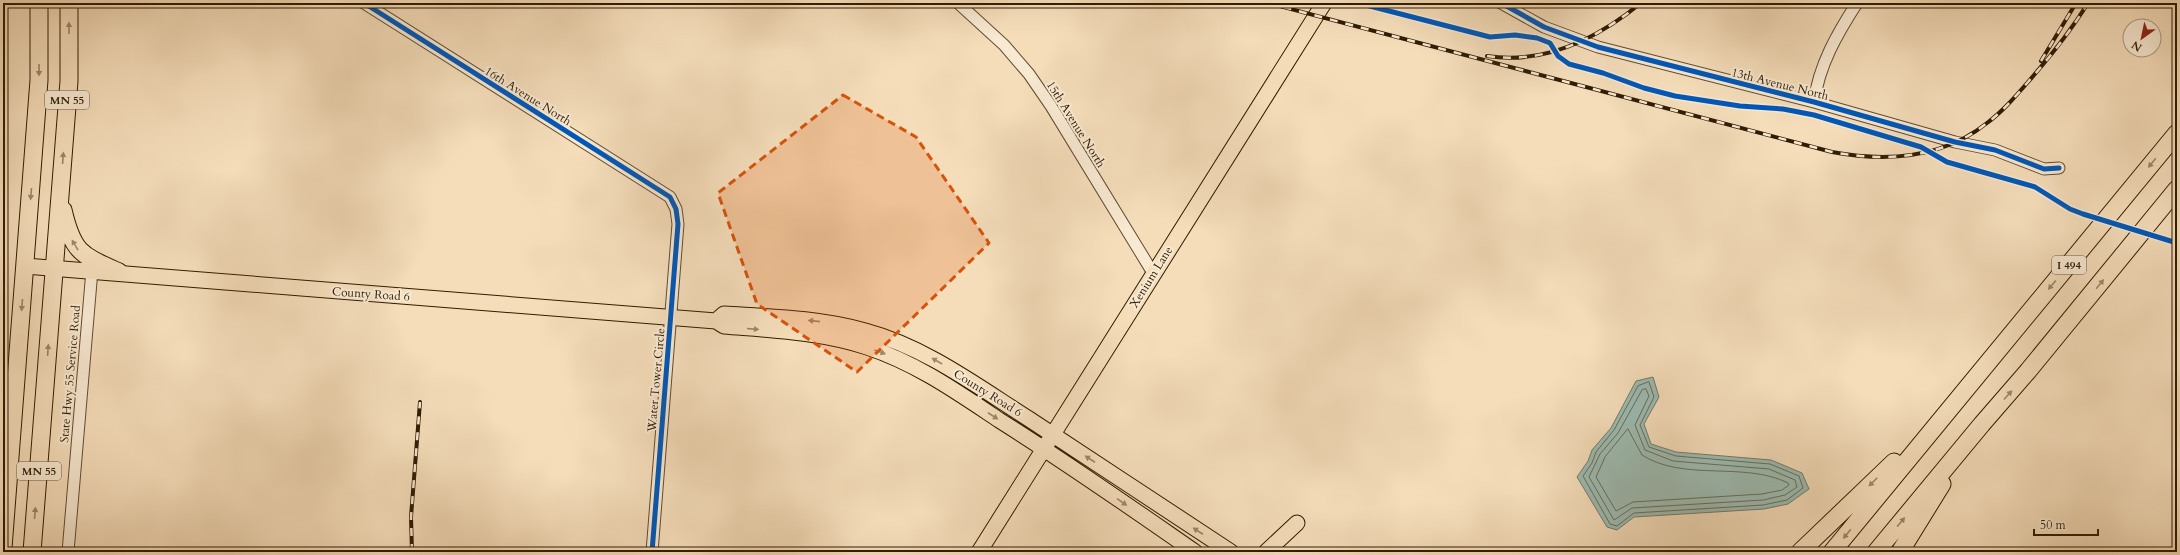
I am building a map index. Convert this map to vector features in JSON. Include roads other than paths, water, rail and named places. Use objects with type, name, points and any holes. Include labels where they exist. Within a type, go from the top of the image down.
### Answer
[{"type":"highway","name":"MN 55","points":[[3,548],[39,80],[39,3]]},
{"type":"highway","name":"MN 55","points":[[32,552],[69,81],[69,3]]},
{"type":"highway","name":"I 494","points":[[1832,552],[2177,133]]},
{"type":"highway","name":"I 494","points":[[1876,552],[1959,451],[2028,372],[2177,189]]},
{"type":"highway","points":[[60,197],[66,225],[73,243],[79,252],[87,258],[119,272]]},
{"type":"highway","points":[[1800,552],[1838,517],[1961,396]]},
{"type":"highway","points":[[1900,552],[1932,502],[1959,451]]},
{"type":"main road","name":"Xenium Lane","points":[[979,552],[1324,3]]},
{"type":"main road","name":"County Road 6","points":[[25,266],[119,272],[670,318],[716,320],[724,326],[805,333],[834,338],[866,347],[901,360],[934,377],[1044,448],[1195,552]]},
{"type":"main road","name":"County Road 6","points":[[716,320],[724,314],[778,317],[830,323],[865,331],[898,343],[933,359],[1231,552]]},
{"type":"main road","points":[[1266,552],[1297,523]]},
{"type":"street","name":"16th Avenue North","points":[[364,3],[670,197],[676,209]]},
{"type":"street","name":"15th Avenue North","points":[[958,3],[1004,45],[1029,74],[1051,106],[1153,273]]},
{"type":"street","name":"13th Avenue North","points":[[1501,3],[1526,18],[1581,42],[1814,102],[1955,142],[1995,150],[2044,169],[2059,168]]},
{"type":"street","points":[[1814,102],[1824,64],[1834,40],[1857,3]]},
{"type":"street","name":"Water Tower Circle","points":[[652,552],[678,224],[676,209]]},
{"type":"street","name":"State Hwy 55 Service Road","points":[[68,552],[92,270]]},
{"type":"water","points":[[1653,377],[1659,397],[1644,424],[1651,444],[1676,452],[1771,460],[1802,473],[1809,489],[1788,504],[1764,509],[1634,517],[1617,530],[1607,527],[1577,477],[1588,461],[1592,450],[1611,428],[1636,381]]},
{"type":"railway","points":[[1268,3],[1832,152],[1873,157],[1913,155],[1932,151],[1970,135],[1987,123],[1998,114],[2023,88],[2067,34],[2088,3]]},
{"type":"railway","points":[[1487,56],[1509,58],[1529,56],[1570,46],[1589,38],[1624,16],[1641,3]]},
{"type":"railway","points":[[2041,61],[2076,3]]},
{"type":"railway","points":[[412,552],[411,517],[420,402]]}]
